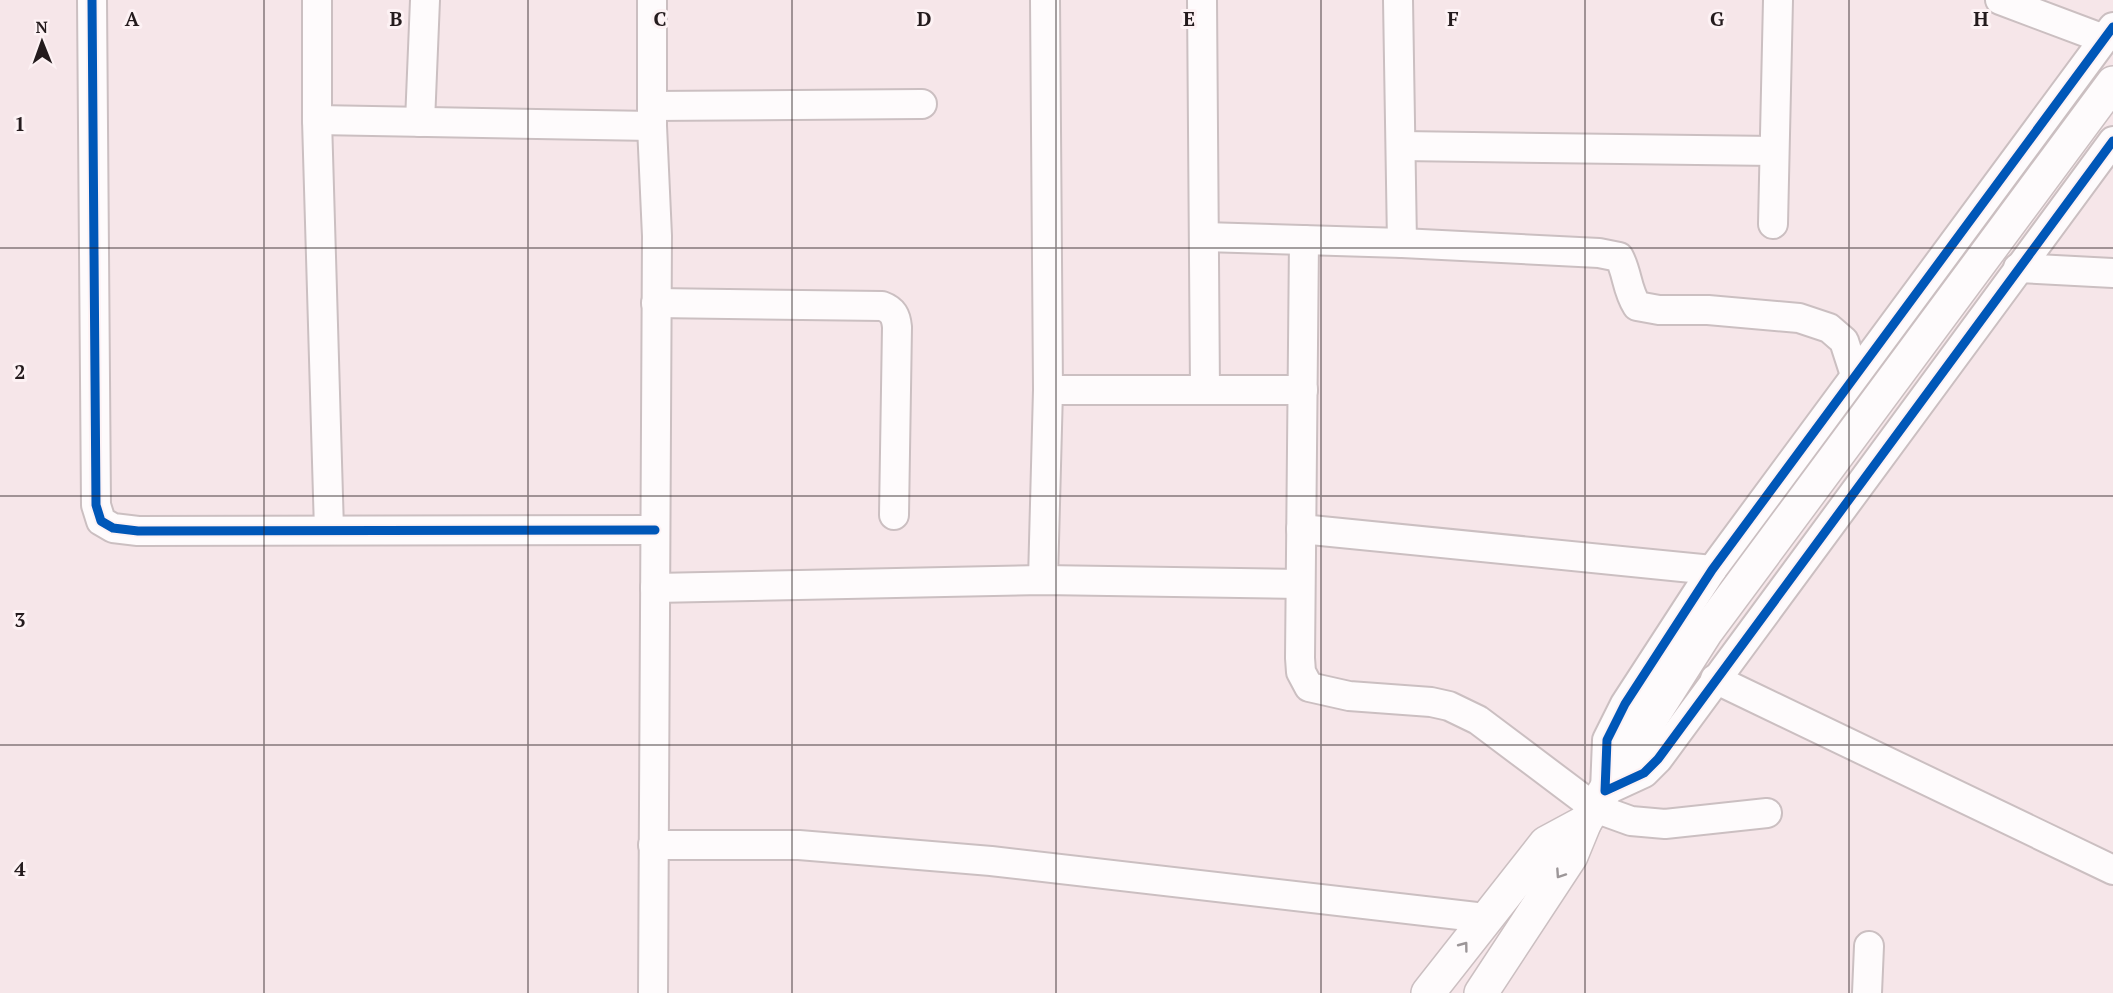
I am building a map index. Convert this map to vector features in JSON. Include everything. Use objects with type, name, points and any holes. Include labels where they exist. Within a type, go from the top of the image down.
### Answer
[{"type":"main road","points":[[1481,993],[1571,856],[1595,807],[1706,632],[2113,83]]},
{"type":"main road","points":[[1428,993],[1546,843],[1595,807]]},
{"type":"street","points":[[92,0],[96,505],[101,521],[113,528],[138,531],[655,530]]},
{"type":"street","points":[[317,0],[317,120],[329,530]]},
{"type":"street","points":[[420,122],[425,0]]},
{"type":"street","points":[[651,0],[652,116],[657,236],[653,993]]},
{"type":"street","points":[[1043,580],[1048,390],[1045,0]]},
{"type":"street","points":[[1203,0],[1205,390]]},
{"type":"street","points":[[1398,0],[1401,243]]},
{"type":"street","points":[[1773,224],[1778,0]]},
{"type":"street","points":[[1595,807],[1607,740],[1625,704],[1712,570],[2108,33],[2000,0]]},
{"type":"street","points":[[317,120],[420,122],[652,116],[922,104]]},
{"type":"street","points":[[1595,807],[1644,773],[1658,759],[2113,141]]},
{"type":"street","points":[[1401,146],[1774,151]]},
{"type":"street","points":[[1204,237],[1401,243],[1599,253],[1619,256],[1625,268],[1627,290],[1637,306],[1659,310],[1708,310],[1799,318],[1829,328],[1844,341],[1855,375]]},
{"type":"street","points":[[1304,240],[1299,658],[1301,672],[1309,687],[1349,696],[1431,702],[1449,706],[1478,720],[1595,807],[1631,821],[1648,824],[1767,813]]},
{"type":"street","points":[[2018,268],[2113,273]]},
{"type":"street","points":[[656,303],[882,306],[891,309],[896,317],[897,327],[894,515]]},
{"type":"street","points":[[1048,390],[1303,390]]},
{"type":"street","points":[[1301,529],[1712,570]]},
{"type":"street","points":[[655,588],[1043,580],[1300,584]]},
{"type":"street","points":[[1715,679],[2113,870]]},
{"type":"street","points":[[654,845],[798,845],[991,861],[1485,918]]},
{"type":"street","points":[[1867,993],[1869,946]]},
{"type":"cycle path","points":[[92,0],[96,505],[101,521],[113,528],[138,531],[655,530]]},
{"type":"cycle path","points":[[2113,27],[1712,570],[1625,704],[1607,740],[1605,791],[1644,773],[1658,759],[2113,141]]}]
